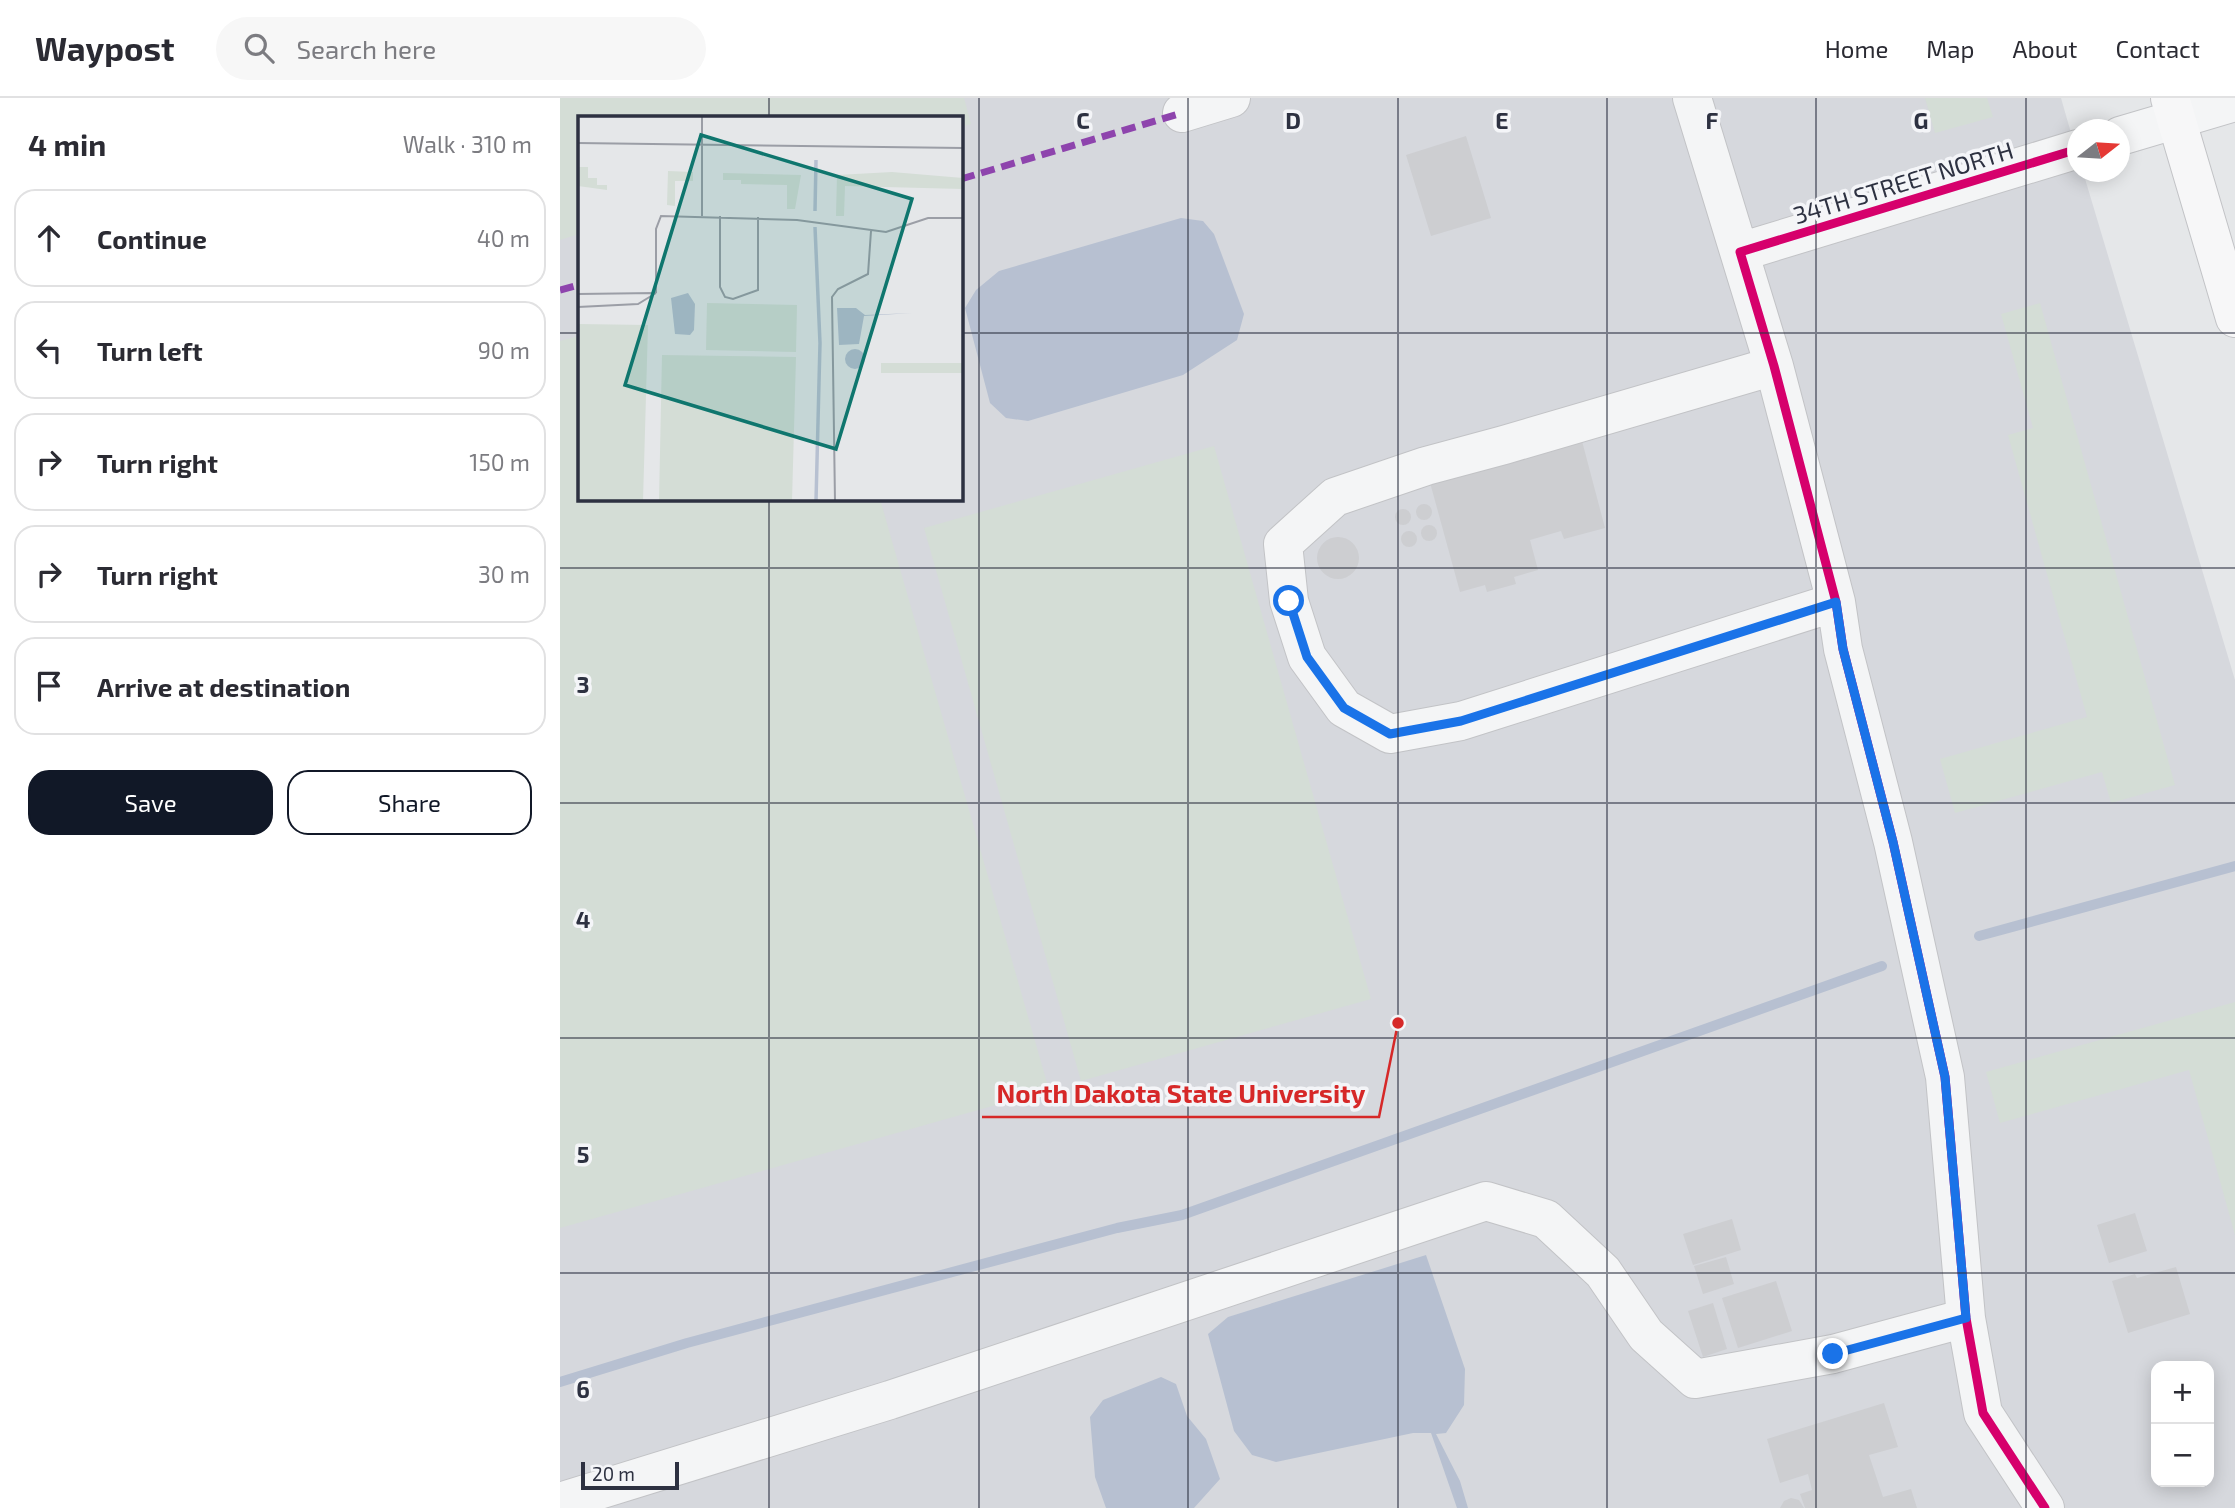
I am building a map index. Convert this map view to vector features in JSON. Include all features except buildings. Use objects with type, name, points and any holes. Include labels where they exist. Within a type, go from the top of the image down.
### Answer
[{"type":"main road","points":[[2173,108],[2235,318]]},
{"type":"street","points":[[1175,103],[1231,98]]},
{"type":"street","points":[[1692,98],[1774,366],[1836,602],[1843,649],[1893,842],[1945,1077],[1966,1318],[1983,1413],[2045,1508]]},
{"type":"street","points":[[2130,130],[2173,108],[2235,102]]},
{"type":"street","name":"34TH STREET NORTH","points":[[1740,252],[2067,152]]},
{"type":"street","points":[[1774,366],[1426,466],[1335,497],[1283,544],[1289,601],[1307,657],[1344,708],[1390,734],[1461,721],[1836,602]]},
{"type":"street","points":[[560,1503],[890,1400],[1486,1200],[1546,1219],[1603,1272],[1646,1335],[1695,1380],[1833,1354],[1966,1318]]},
{"type":"shaded area","points":[[560,98],[2061,98],[2067,119],[2067,182],[2086,182],[2235,680],[2235,1508],[560,1508]]},
{"type":"shaded area","points":[[560,98],[964,98],[971,124],[962,127],[962,116],[578,116],[578,234],[560,240]]},
{"type":"shaded area","points":[[1925,98],[1987,98],[1993,117],[1935,133]]},
{"type":"shaded area","points":[[2040,303],[2175,785],[2111,803],[2102,772],[1955,813],[1940,759],[2087,717],[2008,435],[2033,428],[2001,314]]},
{"type":"shaded area","points":[[578,336],[578,500],[880,500],[1049,1090],[560,1228],[560,341]]},
{"type":"shaded area","points":[[1214,446],[1371,999],[1081,1081],[924,528]]},
{"type":"shaded area","points":[[2235,1002],[2235,1235],[2189,1070],[2000,1123],[1986,1072]]},
{"type":"water","points":[[1181,218],[1203,221],[1214,234],[1244,314],[1237,340],[1183,375],[1028,421],[1006,418],[990,403],[965,308],[976,290],[999,271]]},
{"type":"water","points":[[1426,1255],[1465,1369],[1464,1405],[1446,1433],[1436,1434],[1460,1481],[1468,1508],[1457,1508],[1431,1433],[1413,1433],[1276,1462],[1252,1455],[1234,1431],[1208,1334],[1228,1317]]},
{"type":"water","points":[[1161,1377],[1176,1384],[1187,1416],[1206,1439],[1220,1479],[1194,1508],[1106,1508],[1095,1477],[1090,1417],[1103,1400]]},
{"type":"waterway","points":[[1979,936],[2235,866]]},
{"type":"waterway","points":[[560,1382],[687,1343],[1117,1228],[1182,1215],[1882,966]]},
{"type":"marked path","points":[[962,179],[1182,113]]},
{"type":"marked path","points":[[560,290],[578,285]]},
{"type":"cycle path","points":[[2045,1508],[1983,1413],[1966,1318],[1945,1077],[1893,842],[1843,649],[1836,602],[1774,366],[1740,252],[2067,152]]},
{"type":"place","name":"North Dakota State University","points":[[1398,1023]]},
{"type":"route","points":[[1289,601],[1307,657],[1344,708],[1390,734],[1461,721],[1836,602],[1843,649],[1893,842],[1945,1077],[1966,1318],[1833,1354]]}]
